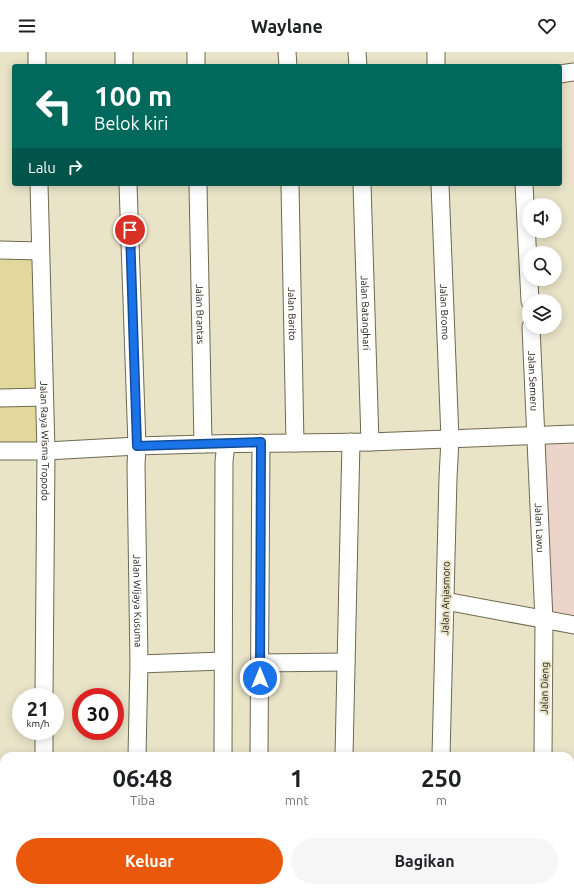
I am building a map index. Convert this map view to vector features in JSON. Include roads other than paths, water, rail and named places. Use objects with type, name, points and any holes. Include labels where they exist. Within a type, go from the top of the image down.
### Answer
[{"type":"street","points":[[37,52],[37,64]]},
{"type":"street","points":[[124,52],[124,64]]},
{"type":"street","points":[[196,52],[196,64]]},
{"type":"street","points":[[287,52],[288,64]]},
{"type":"street","points":[[357,52],[358,64]]},
{"type":"street","points":[[436,52],[436,64]]},
{"type":"street","points":[[562,74],[574,72]]},
{"type":"street","name":"Jalan Raya Wisma Tropodo","points":[[39,186],[46,451],[44,688]]},
{"type":"street","name":"Jalan Wijaya Kusuma","points":[[128,186],[137,446],[139,664],[137,752]]},
{"type":"street","name":"Jalan Brantas","points":[[198,186],[203,444]]},
{"type":"street","name":"Jalan Barito","points":[[290,186],[295,443]]},
{"type":"street","name":"Jalan Batanghari","points":[[362,186],[370,442]]},
{"type":"street","name":"Jalan Bromo","points":[[440,186],[450,439]]},
{"type":"street","points":[[524,186],[530,294]]},
{"type":"street","points":[[0,250],[40,251]]},
{"type":"street","name":"Jalan Semeru","points":[[531,334],[536,436]]},
{"type":"street","points":[[0,398],[44,397]]},
{"type":"street","points":[[0,451],[46,451],[261,442],[370,442],[574,434]]},
{"type":"street","name":"Jalan Lawu","points":[[536,436],[544,620]]},
{"type":"street","name":"Jalan Anjasmoro","points":[[441,752],[450,439]]},
{"type":"street","points":[[259,752],[261,442]]},
{"type":"street","points":[[344,752],[351,442]]},
{"type":"street","points":[[223,752],[224,461],[226,444]]},
{"type":"street","points":[[445,601],[574,625]]},
{"type":"street","name":"Jalan Dieng","points":[[543,752],[544,620]]},
{"type":"street","points":[[139,664],[223,661]]},
{"type":"street","points":[[260,663],[346,662]]},
{"type":"street","points":[[44,740],[44,752]]}]
